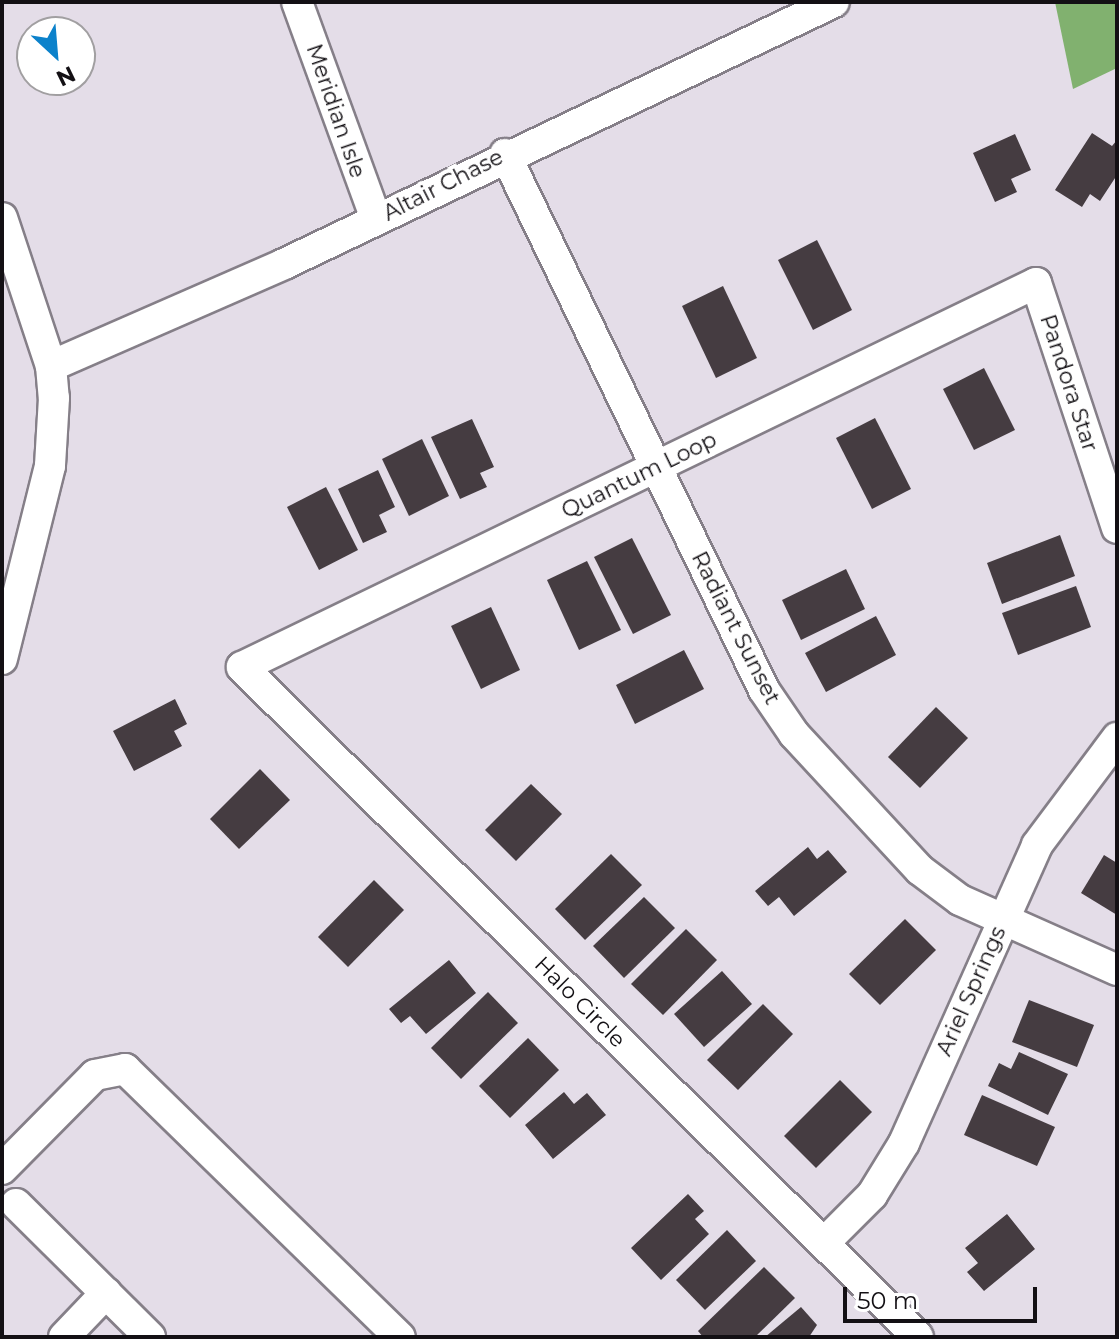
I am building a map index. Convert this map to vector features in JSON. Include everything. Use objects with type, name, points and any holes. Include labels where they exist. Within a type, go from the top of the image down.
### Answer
[{"type":"street","name":"Meridian Isle","points":[[297,2],[376,219]]},
{"type":"street","name":"Altair Chase","points":[[51,366],[376,219],[505,154],[834,2]]},
{"type":"street","name":"Radiant Sunset","points":[[505,154],[764,690],[794,734],[920,870],[1002,919],[1117,970]]},
{"type":"street","points":[[2,218],[51,366],[50,466],[2,659]]},
{"type":"street","name":"Quantum Loop","points":[[242,667],[1036,283]]},
{"type":"street","name":"Pandora Star","points":[[1036,283],[1117,528]]},
{"type":"street","name":"Halo Circle","points":[[242,667],[918,1337]]},
{"type":"street","name":"Ariel Springs","points":[[824,1243],[872,1195],[904,1143],[1037,845],[1117,738]]},
{"type":"street","points":[[2,1169],[95,1075],[125,1069],[400,1337]]},
{"type":"street","points":[[7,1205],[106,1293],[150,1337]]},
{"type":"street","points":[[64,1337],[106,1293]]},
{"type":"green space","points":[[1055,2],[1117,2],[1117,68],[1073,89]]},
{"type":"building","points":[[1092,133],[1112,146],[1117,140],[1117,175],[1100,201],[1090,194],[1082,207],[1055,190]]},
{"type":"building","points":[[1015,134],[1031,170],[1011,179],[1017,192],[995,202],[973,153]]},
{"type":"building","points":[[817,240],[852,310],[813,330],[778,260]]},
{"type":"building","points":[[723,286],[757,358],[716,378],[682,306]]},
{"type":"building","points":[[984,368],[1015,430],[974,450],[943,389]]},
{"type":"building","points":[[875,418],[911,489],[872,509],[836,438]]},
{"type":"building","points":[[472,419],[494,467],[480,473],[487,487],[460,499],[431,437]]},
{"type":"building","points":[[422,439],[449,496],[409,516],[382,459]]},
{"type":"building","points":[[378,470],[395,507],[379,515],[387,532],[363,543],[338,489]]},
{"type":"building","points":[[326,487],[358,550],[319,570],[287,507]]},
{"type":"building","points":[[1060,535],[1075,576],[1002,604],[987,563]]},
{"type":"building","points":[[632,538],[671,615],[633,634],[594,557]]},
{"type":"building","points":[[587,561],[621,630],[579,650],[547,580]]},
{"type":"building","points":[[846,569],[865,609],[801,640],[782,600]]},
{"type":"building","points":[[1076,586],[1091,627],[1018,655],[1002,613]]},
{"type":"building","points":[[491,607],[520,670],[481,689],[451,626]]},
{"type":"building","points":[[876,616],[896,655],[826,692],[805,653]]},
{"type":"building","points":[[684,650],[704,689],[635,724],[616,685]]},
{"type":"building","points":[[175,699],[187,724],[174,731],[182,746],[134,771],[113,731]]},
{"type":"building","points":[[936,707],[968,738],[920,788],[888,757]]},
{"type":"building","points":[[260,769],[290,800],[239,849],[210,819]]},
{"type":"building","points":[[531,784],[562,814],[516,861],[485,830]]},
{"type":"building","points":[[808,847],[817,859],[828,850],[847,872],[794,916],[779,897],[768,906],[755,891]]},
{"type":"building","points":[[611,854],[642,885],[585,940],[555,909]]},
{"type":"building","points":[[1104,855],[1117,863],[1117,915],[1081,893]]},
{"type":"building","points":[[374,880],[404,910],[348,967],[318,937]]},
{"type":"building","points":[[644,897],[675,928],[624,978],[593,946]]},
{"type":"building","points":[[905,919],[936,950],[880,1005],[849,974]]},
{"type":"building","points":[[686,929],[717,960],[663,1015],[631,984]]},
{"type":"building","points":[[449,960],[476,993],[426,1034],[410,1016],[401,1023],[389,1009]]},
{"type":"building","points":[[722,971],[752,1004],[704,1047],[674,1014]]},
{"type":"building","points":[[488,992],[518,1023],[461,1079],[431,1048]]},
{"type":"building","points":[[1029,1000],[1094,1025],[1077,1067],[1012,1042]]},
{"type":"building","points":[[763,1004],[793,1034],[738,1090],[707,1060]]},
{"type":"building","points":[[528,1038],[559,1070],[510,1118],[479,1086]]},
{"type":"building","points":[[1019,1052],[1068,1074],[1048,1115],[988,1086],[999,1063],[1011,1069]]},
{"type":"building","points":[[840,1080],[872,1112],[816,1168],[784,1136]]},
{"type":"building","points":[[564,1092],[574,1104],[587,1093],[606,1115],[553,1159],[525,1125]]},
{"type":"building","points":[[982,1095],[1055,1127],[1037,1166],[964,1135]]},
{"type":"building","points":[[688,1194],[704,1211],[695,1219],[709,1234],[661,1280],[631,1248]]},
{"type":"building","points":[[1007,1214],[1035,1249],[984,1291],[967,1272],[978,1263],[965,1248]]},
{"type":"building","points":[[727,1230],[756,1261],[705,1310],[676,1280]]},
{"type":"building","points":[[764,1267],[795,1298],[755,1337],[703,1337],[698,1331]]},
{"type":"building","points":[[801,1307],[817,1325],[809,1337],[765,1337]]}]
